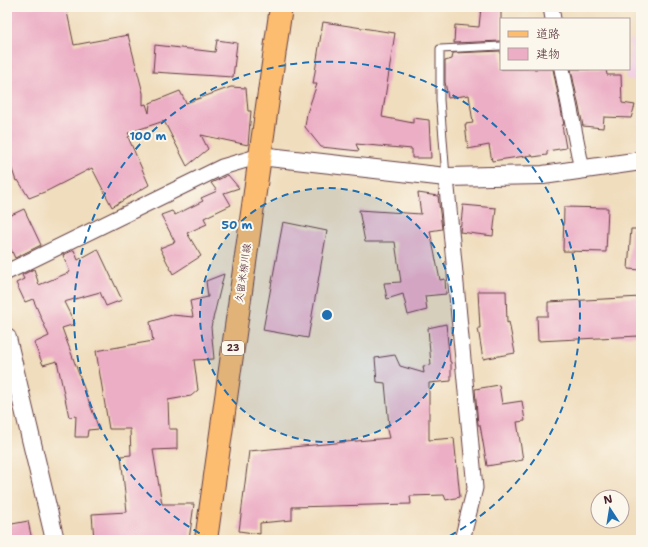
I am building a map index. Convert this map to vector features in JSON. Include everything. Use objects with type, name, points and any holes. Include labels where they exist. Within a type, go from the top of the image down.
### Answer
[{"type":"main road","name":"久留米柳川線","points":[[206,540],[281,7]]},
{"type":"street","points":[[551,7],[553,18]]},
{"type":"street","points":[[562,70],[582,170]]},
{"type":"street","points":[[7,272],[222,167],[260,156],[446,177],[542,175],[641,161]]},
{"type":"street","points":[[446,177],[475,488],[462,540]]},
{"type":"street","points":[[7,338],[55,540]]},
{"type":"lane","points":[[446,177],[440,100],[440,49],[500,46]]},
{"type":"shaded area","points":[[630,39],[641,41],[641,82],[626,79],[627,70],[630,70]]},
{"type":"shaded area","points":[[641,106],[641,138],[637,139]]},
{"type":"building","points":[[7,7],[66,7],[74,45],[128,35],[143,93],[143,105],[146,104],[149,113],[150,103],[180,91],[186,103],[231,87],[246,88],[248,111],[251,111],[248,145],[201,135],[208,149],[187,166],[164,121],[128,133],[130,136],[128,137],[149,185],[112,207],[92,168],[47,191],[29,198],[18,180],[16,181],[7,155]]},
{"type":"building","points":[[481,7],[501,7],[500,41],[454,43],[455,25],[479,27]]},
{"type":"building","points":[[323,22],[395,33],[382,117],[413,123],[413,118],[429,120],[431,158],[412,158],[412,149],[356,144],[359,151],[321,147],[305,127],[307,113],[317,84],[313,84]]},
{"type":"building","points":[[217,40],[237,43],[233,77],[153,72],[155,45],[215,52]]},
{"type":"building","points":[[500,51],[500,70],[553,70],[564,125],[562,125],[566,148],[547,151],[547,155],[533,157],[532,155],[492,161],[489,145],[468,149],[465,124],[473,123],[469,95],[448,98],[445,82],[445,61],[452,59],[453,53]]},
{"type":"building","points":[[571,70],[606,70],[607,75],[621,75],[622,103],[635,105],[631,118],[604,117],[603,128],[583,126]]},
{"type":"building","points":[[228,175],[239,188],[224,193],[231,205],[204,218],[207,224],[187,233],[201,256],[173,274],[160,248],[175,242],[161,215],[172,211],[175,215],[203,201],[201,198],[217,191],[211,183]]},
{"type":"building","points":[[418,193],[438,196],[442,229],[430,231],[440,280],[445,279],[446,294],[425,296],[427,310],[408,315],[403,294],[387,299],[384,283],[401,282],[395,242],[365,242],[359,210],[421,214]]},
{"type":"building","points":[[463,205],[496,208],[493,236],[460,232]]},
{"type":"building","points":[[564,207],[608,208],[606,252],[563,251]]},
{"type":"building","points":[[24,209],[41,245],[15,258],[7,241],[7,217]]},
{"type":"building","points":[[283,222],[327,231],[308,338],[263,330]]},
{"type":"building","points":[[631,229],[641,229],[641,270],[628,269]]},
{"type":"building","points":[[98,249],[122,300],[106,306],[100,292],[64,302],[75,324],[62,328],[99,429],[88,430],[87,437],[75,437],[76,416],[69,417],[57,361],[43,365],[34,343],[49,336],[33,299],[25,302],[16,283],[24,279],[22,275],[34,269],[39,285],[70,272],[63,255],[74,250],[78,260]]},
{"type":"building","points":[[224,274],[211,327],[214,359],[194,360],[198,390],[191,396],[168,400],[169,429],[177,429],[177,449],[153,450],[162,504],[194,504],[189,540],[94,540],[92,514],[127,512],[121,456],[131,455],[130,429],[109,429],[96,351],[153,341],[150,322],[172,315],[193,317],[190,301],[208,297],[206,281]]},
{"type":"building","points":[[478,291],[506,291],[507,323],[509,322],[515,353],[483,359],[478,328],[480,328]]},
{"type":"building","points":[[641,297],[641,317],[638,317],[639,336],[538,341],[537,316],[548,316],[548,302]]},
{"type":"building","points":[[446,324],[451,362],[451,381],[429,383],[429,440],[454,438],[460,497],[446,500],[444,495],[410,496],[411,504],[292,507],[292,520],[260,523],[260,534],[239,531],[249,451],[389,438],[386,426],[389,426],[385,383],[377,382],[375,358],[395,355],[400,366],[424,373],[423,366],[431,365],[428,328]]},
{"type":"building","points":[[499,385],[502,404],[522,401],[525,421],[517,422],[523,460],[487,466],[480,425],[478,425],[475,389]]},
{"type":"building","points":[[28,521],[32,540],[7,540],[7,525]]}]
